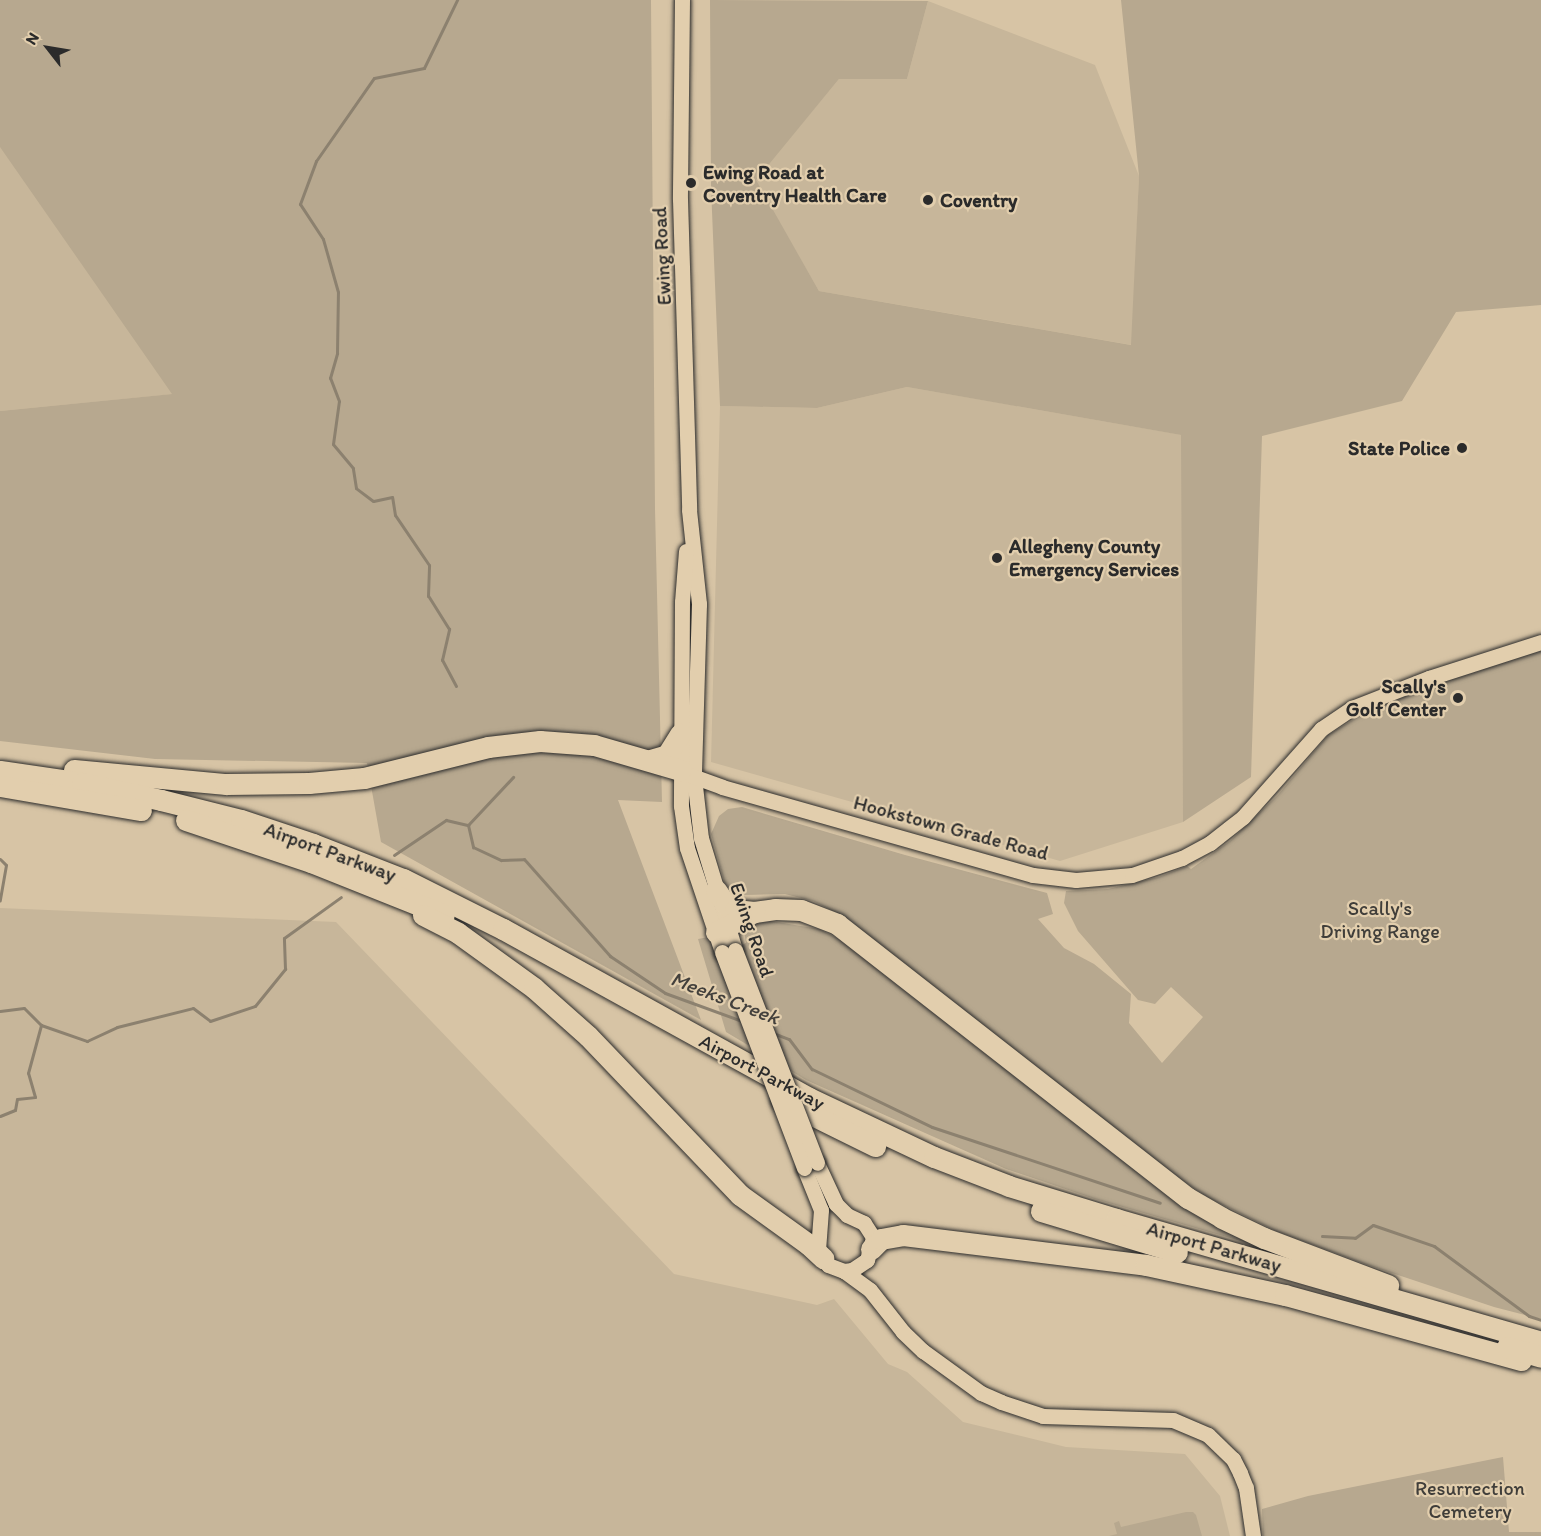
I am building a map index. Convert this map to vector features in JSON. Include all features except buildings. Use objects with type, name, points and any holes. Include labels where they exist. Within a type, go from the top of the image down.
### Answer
[{"type":"highway","points":[[650,760],[667,755],[680,734]]},
{"type":"highway","points":[[0,762],[194,782],[289,784],[364,778],[488,747],[540,741],[594,745],[650,760],[687,774]]},
{"type":"highway","name":"Airport Parkway","points":[[0,771],[82,783],[161,800],[241,820],[313,844],[403,879],[503,929],[798,1092],[934,1157],[1009,1186],[1116,1219],[1541,1341]]},
{"type":"highway","name":"Airport Parkway","points":[[0,786],[154,812],[196,823],[354,878],[472,928],[830,1126],[932,1171],[1110,1233],[1541,1357]]},
{"type":"highway","points":[[354,878],[458,933],[534,988],[588,1036],[734,1189],[769,1218],[808,1244],[823,1258]]},
{"type":"highway","points":[[716,890],[730,908],[754,912],[775,909],[801,910],[837,924],[1035,1076],[1170,1185],[1222,1218],[1264,1239],[1541,1341]]},
{"type":"highway","points":[[725,940],[754,912]]},
{"type":"highway","points":[[869,1254],[881,1239],[903,1235],[1146,1265],[1275,1293],[1541,1365]]},
{"type":"street","name":"Ewing Road","points":[[682,0],[680,199],[686,315],[689,510],[699,604],[687,774],[687,848],[725,940],[811,1166],[821,1210],[817,1244],[823,1258]]},
{"type":"street","name":"Ewing Road","points":[[689,510],[682,602],[680,734],[701,838],[716,890],[725,940]]},
{"type":"street","name":"Hookstown Grade Road","points":[[687,774],[1033,875],[1077,880],[1132,874],[1182,858],[1210,843],[1243,817],[1321,729],[1352,708],[1429,678],[1541,642]]},
{"type":"street","name":"Ewing Road","points":[[811,1166],[836,1204],[870,1230],[873,1237],[869,1254],[869,1276],[878,1300]]},
{"type":"street","points":[[844,1271],[859,1266],[869,1254]]},
{"type":"street","points":[[823,1258],[828,1265],[844,1271],[878,1300],[903,1332],[947,1370],[981,1393],[1022,1411],[1069,1418],[1159,1418],[1186,1424],[1208,1435],[1233,1459],[1240,1473],[1246,1488],[1253,1536]]},
{"type":"shaded area","points":[[928,1],[1095,65],[1139,176],[1132,345],[819,291],[755,180],[839,79],[907,79]]},
{"type":"shaded area","points":[[0,147],[3,148],[173,394],[0,411]]},
{"type":"shaded area","points":[[907,387],[1182,435],[1183,822],[1060,861],[711,762],[720,406],[817,408]]},
{"type":"shaded area","points":[[0,908],[336,922],[674,1274],[817,1305],[834,1299],[888,1364],[907,1372],[963,1422],[1066,1447],[1185,1454],[1220,1496],[1230,1536],[0,1536]]},
{"type":"green space","points":[[0,0],[651,0],[655,509],[662,802],[618,800],[701,1020],[381,842],[367,763],[155,759],[0,741],[0,411],[172,394],[0,147]]},
{"type":"green space","points":[[710,0],[928,1],[907,79],[839,79],[756,180],[819,291],[1131,345],[1139,176],[1121,0],[1541,0],[1541,305],[1456,312],[1402,401],[1262,436],[1251,777],[1183,822],[1181,435],[907,387],[817,408],[720,406],[711,187]]},
{"type":"green space","name":"Scally's Driving Range","points":[[1541,650],[1541,1319],[1494,1307],[1365,1264],[1276,1231],[1207,1197],[1174,1175],[843,916],[813,901],[785,894],[745,895],[732,891],[725,884],[711,834],[719,816],[728,809],[742,807],[905,855],[1047,893],[1053,914],[1038,919],[1064,948],[1094,964],[1131,994],[1129,1023],[1162,1063],[1203,1017],[1171,987],[1155,1004],[1138,1000],[1078,931],[1064,903],[1066,891],[1108,889],[1159,877],[1187,866],[1191,869],[1230,841],[1278,795],[1328,735],[1386,700]]},
{"type":"green space","points":[[771,921],[819,929],[849,944],[1265,1248],[1095,1199],[1006,1169],[806,1080],[726,1032],[698,939],[709,937],[719,955],[746,943],[744,931],[749,925]]},
{"type":"green space","name":"Resurrection Cemetery","points":[[1503,1457],[1509,1532],[1541,1532],[1541,1536],[1263,1536],[1262,1509],[1308,1496]]},
{"type":"green space","points":[[1193,1512],[1196,1515],[1202,1536],[1109,1536],[1117,1534],[1114,1523],[1119,1521],[1121,1527]]},
{"type":"waterway","points":[[456,686],[442,660],[449,629],[428,596],[429,565],[395,515],[392,497],[373,501],[356,488],[353,468],[333,444],[339,401],[330,378],[337,353],[338,292],[323,239],[300,204],[316,161],[374,78],[424,68],[457,0]]},
{"type":"waterway","points":[[468,825],[513,777]]},
{"type":"waterway","name":"Meeks Creek","points":[[394,855],[446,820],[468,825],[473,847],[501,860],[524,859],[610,956],[665,993],[742,1021]]},
{"type":"waterway","name":"Meeks Creek","points":[[0,859],[6,865],[0,900]]},
{"type":"waterway","name":"Meeks Creek","points":[[0,1011],[24,1008],[41,1025],[87,1041],[117,1027],[193,1008],[210,1021],[255,1006],[285,969],[284,938],[341,897]]},
{"type":"waterway","points":[[0,1116],[15,1110],[17,1099],[35,1097],[28,1073],[41,1025]]},
{"type":"waterway","name":"Meeks Creek","points":[[773,1033],[789,1039],[812,1069],[932,1127],[1160,1203]]},
{"type":"waterway","name":"Meeks Creek","points":[[1322,1236],[1355,1238],[1373,1225],[1434,1246],[1529,1316],[1541,1320]]},
{"type":"place","name":"Ewing Road at Coventry Health Care","points":[[691,183]]},
{"type":"place","name":"Coventry","points":[[928,200]]},
{"type":"place","name":"State Police","points":[[1462,448]]},
{"type":"place","name":"Allegheny County Emergency Services","points":[[997,558]]},
{"type":"place","name":"Scally's Golf Center","points":[[1458,698]]}]
